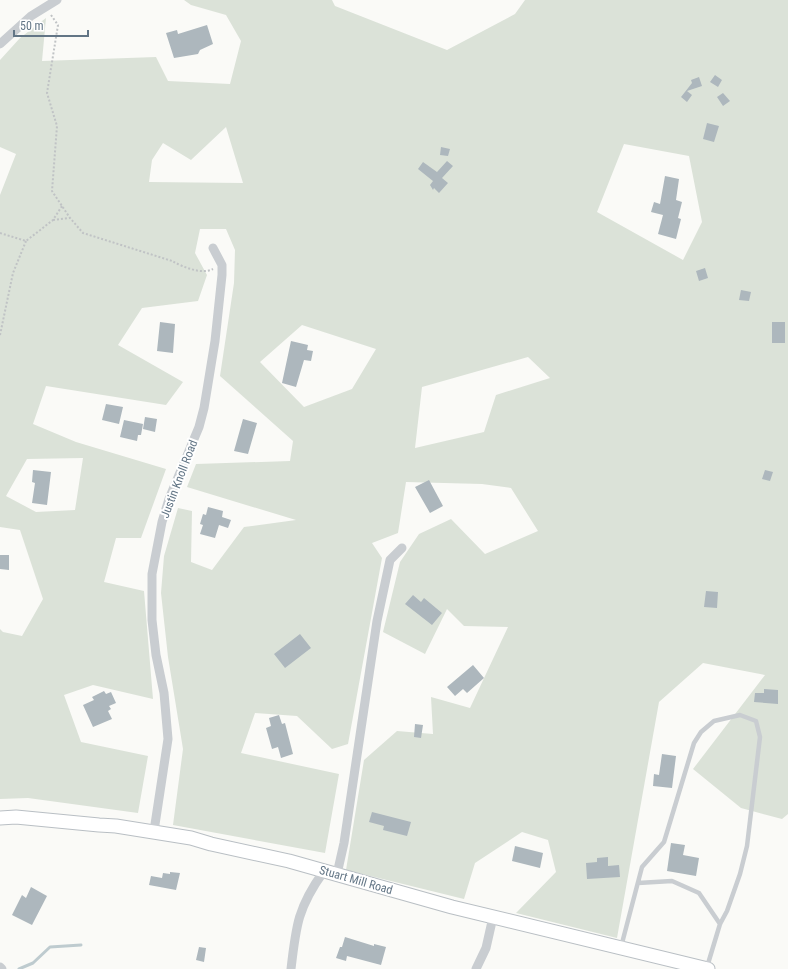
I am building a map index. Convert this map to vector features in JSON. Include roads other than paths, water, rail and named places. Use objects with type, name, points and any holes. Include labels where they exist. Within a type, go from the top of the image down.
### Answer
[{"type":"main road","name":"Stuart Mill Road","points":[[0,818],[16,817],[55,820],[154,831],[191,838],[210,844],[289,861],[493,917],[707,969]]},
{"type":"street","points":[[0,44],[31,16],[57,0]]},
{"type":"street","name":"Justin Knoll Road","points":[[154,831],[168,739],[164,693],[155,650],[152,620],[152,574],[164,516],[193,442],[204,408],[216,334],[222,265],[213,248]]},
{"type":"street","points":[[337,874],[344,843],[377,621],[388,568],[393,557],[402,548]]},
{"type":"street","points":[[290,969],[298,920],[305,900],[324,871]]},
{"type":"street","points":[[476,969],[486,948],[493,917]]},
{"type":"lane","points":[[621,948],[642,867],[664,842],[694,743],[701,732],[714,721],[740,715],[756,721],[760,737],[747,846],[740,874],[727,911],[720,924],[707,969]]},
{"type":"lane","points":[[638,883],[672,881],[699,893],[720,924]]},
{"type":"waterway","points":[[19,969],[33,963],[50,947],[81,945]]}]
